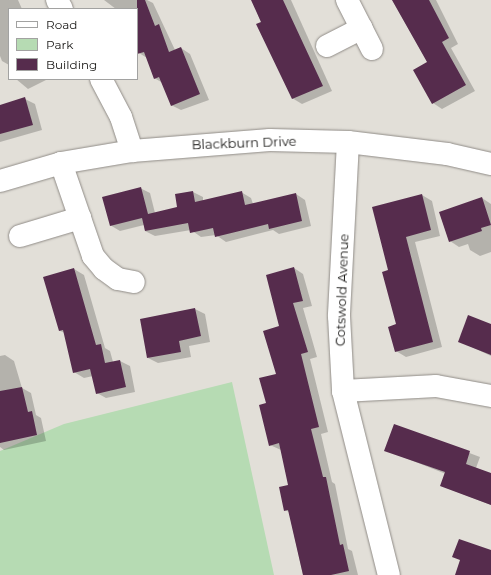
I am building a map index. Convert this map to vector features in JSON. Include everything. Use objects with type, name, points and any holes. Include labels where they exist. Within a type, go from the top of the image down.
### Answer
[{"type":"street","points":[[347,0],[372,49]]},
{"type":"street","points":[[327,46],[362,28]]},
{"type":"street","points":[[102,80],[121,117],[132,151]]},
{"type":"street","name":"Blackburn Drive","points":[[0,181],[61,163],[132,151],[270,140],[348,142],[447,154],[491,164]]},
{"type":"street","name":"Cotswold Avenue","points":[[348,142],[339,316],[343,391],[389,575]]},
{"type":"street","points":[[61,163],[93,256],[104,269],[118,279],[134,282]]},
{"type":"street","points":[[20,236],[80,218]]},
{"type":"street","points":[[343,391],[436,386],[491,396]]},
{"type":"green space","points":[[232,382],[274,575],[0,575],[0,451],[64,424]]},
{"type":"building","points":[[137,0],[145,0],[155,26],[159,24],[169,52],[181,47],[200,94],[171,106],[159,77],[154,79],[144,52],[138,54]]},
{"type":"building","points":[[251,0],[283,0],[323,86],[292,99],[256,24],[261,22]]},
{"type":"building","points":[[392,0],[429,0],[449,38],[442,42],[466,85],[432,104],[413,70],[427,62]]},
{"type":"building","points":[[25,97],[33,125],[0,134],[0,105]]},
{"type":"building","points":[[141,187],[148,214],[177,207],[175,194],[193,191],[195,202],[242,191],[245,205],[296,193],[302,221],[269,229],[268,224],[215,237],[213,228],[190,233],[188,223],[145,231],[142,218],[110,226],[102,197]]},
{"type":"building","points":[[422,194],[431,230],[406,237],[433,342],[395,352],[388,327],[396,324],[382,272],[388,270],[372,207]]},
{"type":"building","points":[[482,197],[491,225],[481,228],[482,231],[449,242],[439,212]]},
{"type":"building","points":[[294,267],[303,301],[293,303],[308,352],[301,354],[319,427],[311,429],[323,477],[326,477],[340,545],[343,544],[349,571],[331,575],[303,575],[288,510],[284,511],[279,487],[288,485],[279,443],[269,446],[259,405],[266,403],[259,378],[276,374],[263,331],[279,326],[266,275]]},
{"type":"building","points":[[74,268],[96,345],[101,344],[105,363],[120,360],[126,387],[96,394],[90,369],[73,373],[63,330],[59,331],[43,277]]},
{"type":"building","points":[[195,308],[201,336],[179,341],[181,352],[147,358],[140,319]]},
{"type":"building","points":[[468,315],[491,324],[491,355],[458,342]]},
{"type":"building","points":[[22,387],[28,412],[32,411],[37,435],[0,443],[0,391]]},
{"type":"building","points":[[394,424],[470,451],[466,464],[491,473],[491,505],[440,486],[445,472],[384,451]]},
{"type":"building","points":[[459,539],[491,550],[491,575],[455,575],[460,560],[452,557]]}]
